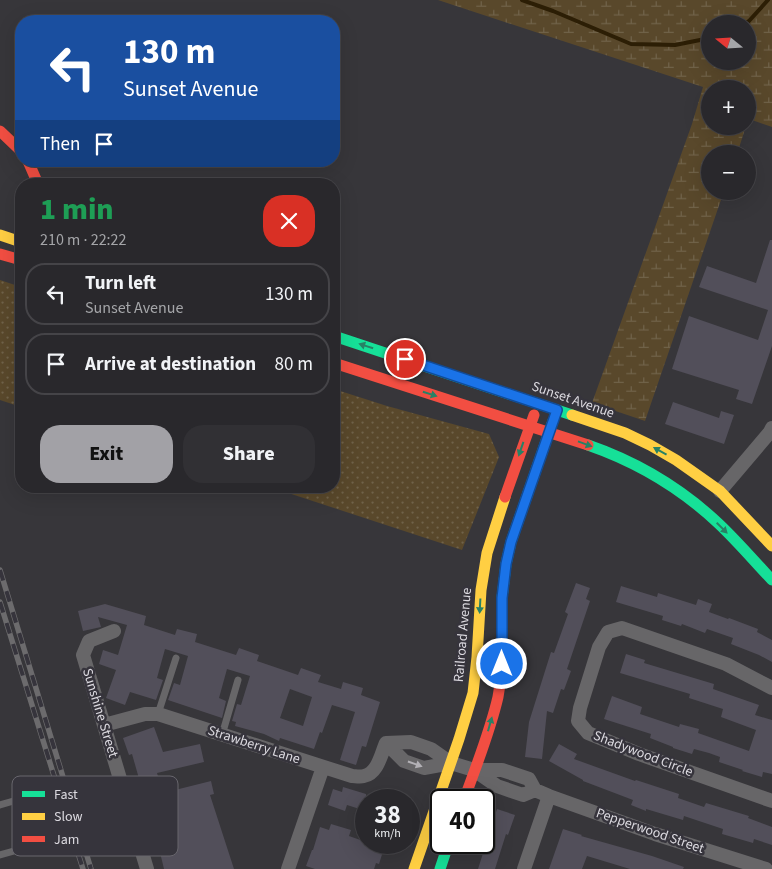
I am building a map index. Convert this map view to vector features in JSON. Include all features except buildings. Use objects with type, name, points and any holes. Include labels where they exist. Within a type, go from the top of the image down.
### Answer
[{"type":"main road","points":[[2,137],[15,147]]},
{"type":"main road","points":[[0,235],[15,240]]},
{"type":"main road","points":[[0,254],[15,258]]},
{"type":"main road","name":"Sunset Avenue","points":[[340,338],[625,433],[650,445],[676,460],[720,491],[772,546]]},
{"type":"main road","points":[[340,365],[549,432],[639,466],[663,480],[702,509],[772,580]]},
{"type":"main road","name":"Railroad Avenue","points":[[414,869],[473,693],[481,590],[487,553],[496,521],[538,403]]},
{"type":"main road","points":[[468,789],[498,696],[502,664],[502,598],[511,542],[557,410]]},
{"type":"main road","points":[[440,869],[445,854]]},
{"type":"street","points":[[720,491],[772,428]]},
{"type":"street","name":"Shadywood Circle","points":[[772,688],[726,664],[622,628],[608,632],[599,647],[580,708],[578,721],[588,733],[639,754],[772,801]]},
{"type":"street","name":"Sunshine Street","points":[[114,631],[89,641],[83,656],[120,776]]},
{"type":"street","name":"Strawberry Lane","points":[[104,725],[146,714],[158,714],[352,776],[364,776],[375,769],[386,743]]},
{"type":"street","points":[[386,743],[411,742],[431,749],[451,763]]},
{"type":"street","points":[[386,743],[404,760],[424,768],[451,763]]},
{"type":"street","name":"Pepperwood Street","points":[[451,763],[474,770],[497,786],[523,795],[535,790],[655,834],[766,869]]},
{"type":"street","points":[[288,869],[323,767]]},
{"type":"street","points":[[524,869],[549,796]]},
{"type":"street","name":"Sunshine Street","points":[[144,856],[148,869]]},
{"type":"lane","points":[[158,714],[176,658]]},
{"type":"lane","points":[[222,734],[238,680]]},
{"type":"lane","points":[[0,805],[12,801]]},
{"type":"green space","points":[[438,0],[772,0],[772,127],[756,121],[756,80],[701,80],[701,86]]},
{"type":"green space","points":[[701,94],[701,135],[743,135],[740,145],[701,145],[701,200],[721,200],[645,421],[592,403],[692,124]]},
{"type":"green space","points":[[0,280],[15,285],[15,405],[0,400]]},
{"type":"green space","points":[[340,391],[489,434],[499,457],[462,550],[288,493],[340,493]]},
{"type":"waterway","points":[[522,0],[631,44],[675,45],[701,40]]},
{"type":"waterway","points":[[754,15],[768,0]]},
{"type":"railway","points":[[0,570],[63,776]]},
{"type":"railway","points":[[0,602],[54,776]]},
{"type":"railway","points":[[79,856],[83,869]]},
{"type":"railway","points":[[87,856],[91,869]]},
{"type":"traffic: fast","points":[[340,338],[572,415]]},
{"type":"traffic: fast","points":[[502,647],[502,598],[506,564],[511,542],[553,421]]},
{"type":"traffic: fast","points":[[588,445],[624,459],[658,477],[689,499],[726,531],[772,580]]},
{"type":"traffic: fast","points":[[440,869],[445,854]]},
{"type":"traffic: slow","points":[[0,235],[15,240]]},
{"type":"traffic: slow","points":[[572,415],[625,433],[676,460],[720,491],[772,546]]},
{"type":"traffic: slow","points":[[414,869],[473,693],[481,590],[487,553],[505,497]]},
{"type":"traffic: jam","points":[[0,131],[15,145]]},
{"type":"traffic: jam","points":[[31,167],[35,178]]},
{"type":"traffic: jam","points":[[0,254],[15,258]]},
{"type":"traffic: jam","points":[[340,365],[588,445]]},
{"type":"traffic: jam","points":[[505,497],[534,415]]},
{"type":"traffic: jam","points":[[468,789],[495,710],[501,672],[502,647]]},
{"type":"route","points":[[405,359],[557,410],[511,542],[506,564],[502,598],[502,664]]}]
